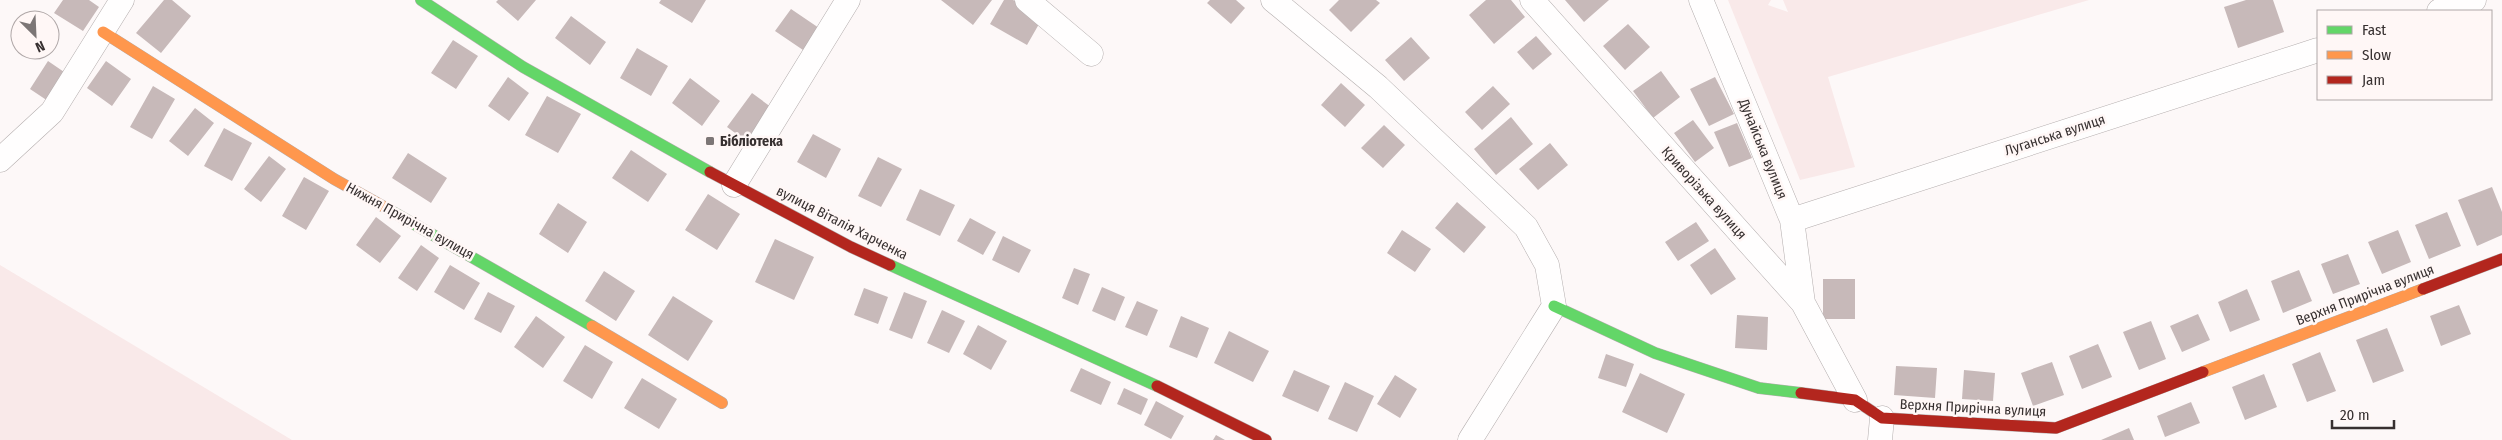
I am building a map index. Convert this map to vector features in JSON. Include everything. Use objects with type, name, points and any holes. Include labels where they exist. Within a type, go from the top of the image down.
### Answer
[{"type":"street","points":[[0,160],[52,112],[122,0]]},
{"type":"street","name":"вулиця Віталія Харченка","points":[[421,0],[523,67],[734,185],[851,247],[1209,410],[1266,440]]},
{"type":"street","points":[[734,185],[848,0]]},
{"type":"street","points":[[1027,0],[1091,54]]},
{"type":"street","points":[[1273,0],[1378,87],[1526,226],[1546,265],[1554,306],[1470,440]]},
{"type":"street","name":"Криворізька вулиця","points":[[1532,0],[1803,303],[1855,400]]},
{"type":"street","name":"Дунайська вулиця","points":[[1701,0],[1792,220],[1803,303]]},
{"type":"street","points":[[2442,10],[2474,0]]},
{"type":"street","name":"Нижня Прирічна вулиця","points":[[103,32],[334,179],[487,264],[722,402]]},
{"type":"street","name":"Луганська вулиця","points":[[1792,220],[2317,50]]},
{"type":"street","name":"Верхня Прирічна вулиця","points":[[1554,306],[1655,353],[1759,388],[1855,400],[1881,429],[2056,428],[2502,259]]},
{"type":"shaded area","points":[[1728,0],[1771,0],[1768,5],[1788,12],[1783,0],[2089,0],[1828,77],[1855,167],[1800,180]]},
{"type":"shaded area","points":[[0,265],[292,440],[0,440]]},
{"type":"building","points":[[63,0],[89,0],[99,7],[83,31],[60,17],[60,10],[56,10]]},
{"type":"building","points":[[164,0],[172,0],[191,16],[161,53],[136,33]]},
{"type":"building","points":[[498,0],[536,0],[518,21],[496,2]]},
{"type":"building","points":[[661,0],[706,0],[692,23],[659,3]]},
{"type":"building","points":[[941,0],[992,0],[973,25]]},
{"type":"building","points":[[1004,0],[1013,0],[1043,17],[1027,45],[990,24]]},
{"type":"building","points":[[1210,0],[1236,0],[1245,8],[1231,24],[1207,3]]},
{"type":"building","points":[[1339,0],[1376,0],[1380,3],[1351,32],[1329,10]]},
{"type":"building","points":[[1486,0],[1511,0],[1525,17],[1494,44],[1469,15]]},
{"type":"building","points":[[1565,0],[1609,0],[1584,22]]},
{"type":"building","points":[[2246,0],[2273,0],[2284,32],[2238,48],[2224,7]]},
{"type":"building","points":[[791,9],[819,28],[803,50],[775,31]]},
{"type":"building","points":[[571,16],[606,42],[590,65],[555,38]]},
{"type":"building","points":[[1628,24],[1650,47],[1625,70],[1603,46]]},
{"type":"building","points":[[1536,36],[1552,54],[1533,70],[1517,52]]},
{"type":"building","points":[[1411,37],[1430,58],[1404,81],[1385,60]]},
{"type":"building","points":[[453,40],[478,56],[456,89],[431,73]]},
{"type":"building","points":[[637,48],[668,66],[651,96],[620,78]]},
{"type":"building","points":[[48,61],[67,74],[48,101],[30,89]]},
{"type":"building","points":[[106,61],[131,79],[112,106],[87,88]]},
{"type":"building","points":[[1661,71],[1680,97],[1653,118],[1633,91]]},
{"type":"building","points":[[508,77],[529,93],[509,121],[488,106]]},
{"type":"building","points":[[1715,77],[1734,114],[1709,126],[1690,89]]},
{"type":"building","points":[[690,78],[720,101],[702,126],[672,103]]},
{"type":"building","points":[[1341,83],[1365,105],[1345,127],[1321,105]]},
{"type":"building","points":[[153,86],[175,99],[152,139],[130,127]]},
{"type":"building","points":[[1493,86],[1510,104],[1482,130],[1465,112]]},
{"type":"building","points":[[752,93],[775,110],[750,144],[727,127]]},
{"type":"building","points":[[547,96],[581,114],[558,153],[525,135]]},
{"type":"building","points":[[195,108],[214,123],[188,156],[169,141]]},
{"type":"building","points":[[1511,117],[1533,144],[1496,175],[1474,149]]},
{"type":"building","points":[[1693,120],[1714,148],[1695,162],[1674,133]]},
{"type":"building","points":[[1737,123],[1752,158],[1729,167],[1714,132]]},
{"type":"building","points":[[1384,125],[1405,145],[1383,168],[1361,148]]},
{"type":"building","points":[[224,128],[252,143],[232,181],[204,166]]},
{"type":"building","points":[[813,134],[841,149],[826,178],[797,162]]},
{"type":"building","points":[[1550,143],[1568,165],[1538,190],[1519,169]]},
{"type":"building","points":[[631,150],[667,174],[648,202],[612,178]]},
{"type":"building","points":[[408,153],[447,178],[431,203],[392,178]]},
{"type":"building","points":[[269,156],[286,169],[261,202],[244,189]]},
{"type":"building","points":[[878,157],[902,169],[881,207],[858,196]]},
{"type":"building","points":[[304,177],[329,191],[306,230],[282,216]]},
{"type":"building","points":[[2492,187],[2502,212],[2502,235],[2477,246],[2458,200]]},
{"type":"building","points":[[920,189],[955,205],[940,236],[906,220]]},
{"type":"building","points":[[708,194],[740,214],[717,250],[685,230]]},
{"type":"building","points":[[1457,202],[1486,227],[1464,253],[1435,228]]},
{"type":"building","points":[[558,203],[587,222],[568,253],[539,234]]},
{"type":"building","points":[[2447,212],[2461,246],[2429,259],[2415,225]]},
{"type":"building","points":[[376,217],[401,236],[380,263],[356,245]]},
{"type":"building","points":[[970,218],[996,232],[983,255],[957,241]]},
{"type":"building","points":[[1696,222],[1709,241],[1678,261],[1665,242]]},
{"type":"building","points":[[1402,230],[1431,249],[1415,272],[1387,253]]},
{"type":"building","points":[[2398,230],[2411,262],[2382,274],[2368,242]]},
{"type":"building","points":[[1003,236],[1031,250],[1019,273],[992,260]]},
{"type":"building","points":[[775,239],[814,257],[794,300],[755,282]]},
{"type":"building","points":[[421,245],[439,258],[417,291],[398,278]]},
{"type":"building","points":[[1715,248],[1736,279],[1711,295],[1690,265]]},
{"type":"building","points":[[2348,254],[2360,284],[2333,294],[2321,264]]},
{"type":"building","points":[[450,265],[480,283],[464,310],[434,292]]},
{"type":"building","points":[[1074,268],[1090,274],[1078,305],[1062,298]]},
{"type":"building","points":[[2299,270],[2312,301],[2283,313],[2271,281]]},
{"type":"building","points":[[604,271],[635,291],[616,321],[585,301]]},
{"type":"building","points":[[1823,279],[1855,279],[1855,319],[1823,319]]},
{"type":"building","points":[[1102,287],[1125,297],[1115,321],[1092,311]]},
{"type":"building","points":[[864,288],[888,297],[878,324],[854,315]]},
{"type":"building","points":[[2247,289],[2260,320],[2230,332],[2218,302]]},
{"type":"building","points":[[488,292],[515,306],[501,333],[474,319]]},
{"type":"building","points":[[904,292],[927,301],[912,339],[889,330]]},
{"type":"building","points":[[673,296],[713,321],[688,361],[648,335]]},
{"type":"building","points":[[1137,301],[1158,310],[1147,336],[1125,327]]},
{"type":"building","points":[[2459,305],[2471,334],[2441,346],[2430,316]]},
{"type":"building","points":[[942,310],[965,321],[949,353],[927,343]]},
{"type":"building","points":[[2198,314],[2210,340],[2182,352],[2170,326]]},
{"type":"building","points":[[1737,315],[1768,317],[1767,350],[1735,348]]},
{"type":"building","points":[[536,316],[565,337],[543,368],[514,347]]},
{"type":"building","points":[[1181,316],[1209,328],[1197,358],[1169,347]]},
{"type":"building","points":[[2151,321],[2166,359],[2139,370],[2123,332]]},
{"type":"building","points":[[978,325],[1007,341],[991,370],[963,354]]},
{"type":"building","points":[[2387,328],[2404,371],[2373,383],[2356,340]]},
{"type":"building","points":[[1229,331],[1269,351],[1253,382],[1214,363]]},
{"type":"building","points":[[2098,344],[2112,377],[2082,389],[2069,356]]},
{"type":"building","points":[[585,345],[613,362],[592,399],[563,381]]},
{"type":"building","points":[[2320,352],[2336,391],[2307,402],[2292,364]]},
{"type":"building","points":[[1606,354],[1634,364],[1626,387],[1598,378]]},
{"type":"building","points":[[2052,362],[2064,395],[2033,406],[2021,373]]},
{"type":"building","points":[[1896,366],[1937,368],[1935,398],[1894,395]]},
{"type":"building","points":[[1081,368],[1111,382],[1101,405],[1070,391]]},
{"type":"building","points":[[1294,370],[1330,386],[1318,412],[1282,396]]},
{"type":"building","points":[[1964,370],[1995,373],[1993,401],[1962,399]]},
{"type":"building","points":[[1640,373],[1685,394],[1667,433],[1622,412]]},
{"type":"building","points":[[2264,374],[2277,407],[2245,420],[2232,387]]},
{"type":"building","points":[[1395,375],[1417,389],[1400,418],[1377,404]]},
{"type":"building","points":[[642,378],[677,399],[659,429],[624,408]]},
{"type":"building","points":[[1345,382],[1374,396],[1357,432],[1328,419]]},
{"type":"building","points":[[1124,388],[1148,399],[1141,415],[1117,404]]},
{"type":"building","points":[[1156,401],[1184,416],[1171,439],[1144,425]]},
{"type":"building","points":[[2191,402],[2200,423],[2165,437],[2157,416]]},
{"type":"building","points":[[2129,428],[2134,440],[2101,440]]},
{"type":"building","points":[[1216,435],[1225,440],[1213,440]]},
{"type":"traffic: fast","points":[[421,0],[523,67],[710,172]]},
{"type":"traffic: fast","points":[[386,208],[592,326]]},
{"type":"traffic: fast","points":[[890,265],[1157,386]]},
{"type":"traffic: fast","points":[[1554,306],[1655,353],[1759,388],[1801,393]]},
{"type":"traffic: slow","points":[[103,32],[334,179],[386,208]]},
{"type":"traffic: slow","points":[[2203,372],[2423,289]]},
{"type":"traffic: slow","points":[[592,326],[722,403]]},
{"type":"traffic: jam","points":[[710,172],[851,247],[890,265]]},
{"type":"traffic: jam","points":[[2423,289],[2502,259]]},
{"type":"traffic: jam","points":[[1801,393],[1855,400],[1882,418],[2056,428],[2203,372]]},
{"type":"traffic: jam","points":[[1157,386],[1266,440]]},
{"type":"place","name":"Бібліотека","points":[[710,141]]}]
